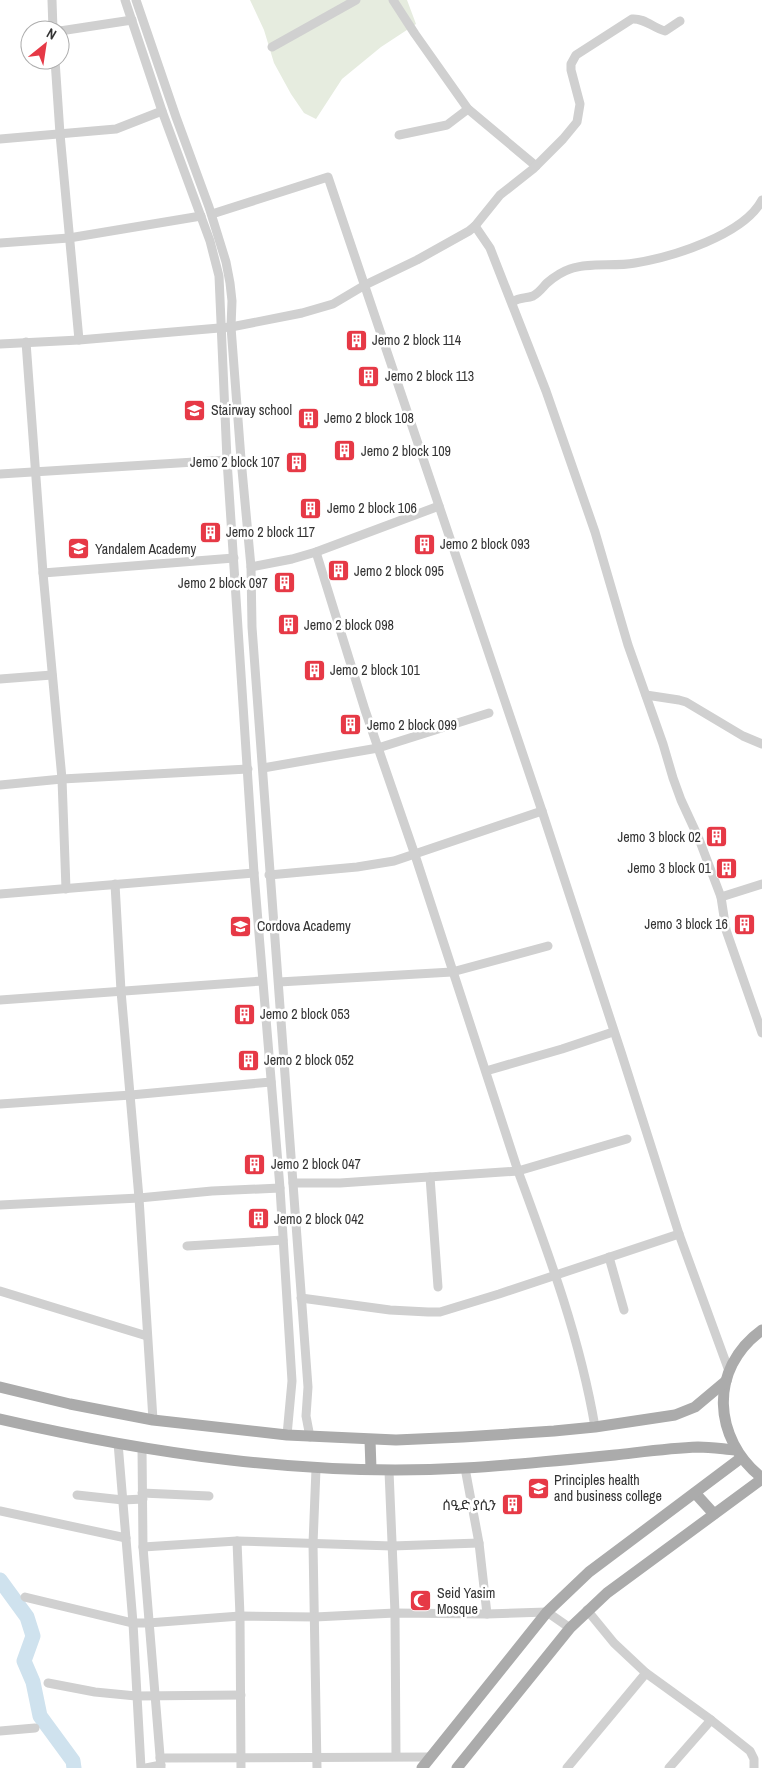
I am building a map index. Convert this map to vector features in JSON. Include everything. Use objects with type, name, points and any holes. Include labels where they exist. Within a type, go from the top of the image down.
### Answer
[{"type":"main road","points":[[456,1768],[570,1628],[587,1610],[607,1593],[762,1479],[738,1454],[726,1428],[723,1404],[728,1376],[737,1356],[747,1342],[762,1330]]},
{"type":"main road","points":[[0,1387],[70,1404],[153,1420],[287,1435],[370,1440],[463,1437],[595,1427],[675,1415],[695,1407],[728,1376]]},
{"type":"main road","points":[[0,1419],[142,1448],[237,1462],[316,1469],[371,1469],[389,1471],[464,1468],[686,1448],[738,1454]]},
{"type":"main road","points":[[370,1440],[371,1469]]},
{"type":"main road","points":[[422,1768],[547,1612],[589,1572],[695,1493],[738,1454]]},
{"type":"main road","points":[[695,1493],[714,1514]]},
{"type":"street","points":[[52,0],[53,20]]},
{"type":"street","points":[[125,0],[162,111],[201,216],[217,269],[222,327],[227,460],[254,873],[280,1188],[292,1381],[287,1435]]},
{"type":"street","points":[[136,0],[212,214],[230,283],[232,301],[231,327],[246,526],[251,567],[252,627],[279,982],[300,1298],[308,1386],[306,1416],[310,1437]]},
{"type":"street","points":[[272,47],[356,0]]},
{"type":"street","points":[[393,0],[468,109],[536,166]]},
{"type":"street","points":[[0,344],[79,340],[231,327],[302,313],[333,304],[365,285],[417,260],[469,231],[500,195],[536,166],[563,139],[577,122],[580,104],[571,64],[576,55],[632,19],[639,18],[665,31],[680,21]]},
{"type":"street","points":[[70,30],[132,20]]},
{"type":"street","points":[[56,70],[79,340]]},
{"type":"street","points":[[399,135],[447,125],[468,109]]},
{"type":"street","points":[[0,139],[116,129],[162,111]]},
{"type":"street","points":[[212,214],[328,177],[542,811],[679,1234],[728,1376]]},
{"type":"street","points":[[512,302],[519,297],[530,297],[536,294],[559,274],[572,269],[635,263],[688,250],[724,235],[758,207],[762,200]]},
{"type":"street","points":[[0,243],[69,238],[201,216]]},
{"type":"street","points":[[475,226],[490,248],[546,391],[595,532],[628,645],[678,792],[721,897],[726,930],[761,1027]]},
{"type":"street","points":[[26,342],[43,573],[62,779],[66,888]]},
{"type":"street","points":[[0,474],[227,460]]},
{"type":"street","points":[[251,567],[316,552],[439,506]]},
{"type":"street","points":[[316,552],[343,643],[415,855],[518,1171],[556,1274],[589,1392],[595,1427]]},
{"type":"street","points":[[43,573],[234,558]]},
{"type":"street","points":[[239,627],[252,627]]},
{"type":"street","points":[[0,679],[52,675]]},
{"type":"street","points":[[646,695],[686,702],[743,736],[762,744]]},
{"type":"street","points":[[263,768],[378,748],[489,713]]},
{"type":"street","points":[[0,785],[62,779],[248,769]]},
{"type":"street","points":[[270,875],[358,868],[394,861],[542,811]]},
{"type":"street","points":[[0,894],[254,873]]},
{"type":"street","points":[[115,884],[139,1198],[153,1420]]},
{"type":"street","points":[[721,897],[762,884]]},
{"type":"street","points":[[279,982],[452,972],[548,946]]},
{"type":"street","points":[[260,951],[276,950]]},
{"type":"street","points":[[0,1000],[262,981]]},
{"type":"street","points":[[486,1071],[613,1032]]},
{"type":"street","points":[[0,1104],[131,1095],[271,1082]]},
{"type":"street","points":[[293,1183],[340,1183],[518,1171],[627,1139]]},
{"type":"street","points":[[430,1177],[438,1288]]},
{"type":"street","points":[[0,1205],[280,1188]]},
{"type":"street","points":[[300,1298],[390,1310],[440,1312],[679,1234]]},
{"type":"street","points":[[187,1246],[283,1240]]},
{"type":"street","points":[[284,1257],[298,1255]]},
{"type":"street","points":[[609,1257],[624,1310]]},
{"type":"street","points":[[0,1291],[147,1336]]},
{"type":"street","points":[[118,1443],[133,1622],[141,1768]]},
{"type":"street","points":[[142,1448],[143,1547],[161,1764]]},
{"type":"street","points":[[464,1468],[478,1543],[487,1614]]},
{"type":"street","points":[[316,1469],[313,1544],[317,1768]]},
{"type":"street","points":[[389,1471],[395,1614],[396,1756]]},
{"type":"street","points":[[77,1495],[123,1500],[143,1496],[209,1496]]},
{"type":"street","points":[[0,1511],[126,1538]]},
{"type":"street","points":[[143,1547],[236,1541],[392,1546],[478,1543]]},
{"type":"street","points":[[236,1541],[240,1616],[241,1768]]},
{"type":"street","points":[[25,1597],[133,1622],[148,1623],[240,1616],[315,1618],[395,1614],[547,1612],[570,1628]]},
{"type":"street","points":[[587,1610],[614,1643],[646,1673],[750,1751],[754,1759],[754,1768]]},
{"type":"street","points":[[567,1768],[646,1673]]},
{"type":"street","points":[[48,1683],[96,1692],[136,1696],[241,1694]]},
{"type":"street","points":[[669,1768],[711,1720]]},
{"type":"street","points":[[0,1731],[35,1728]]},
{"type":"street","points":[[146,1768],[161,1764],[240,1756],[431,1757]]},
{"type":"shaded area","points":[[250,0],[407,0],[416,24],[381,47],[342,79],[316,119],[304,113],[291,94],[274,63],[264,30]]},
{"type":"waterway","points":[[0,1580],[27,1617],[33,1636],[24,1661],[33,1682],[40,1716],[73,1761],[74,1768]]},
{"type":"place","name":"Jemo 2 block 114","points":[[356,340]]},
{"type":"place","name":"Jemo 2 block 113","points":[[369,376]]},
{"type":"place","name":"Stairway school","points":[[195,410]]},
{"type":"place","name":"Jemo 2 block 108","points":[[308,418]]},
{"type":"place","name":"Jemo 2 block 109","points":[[345,451]]},
{"type":"place","name":"Jemo 2 block 107","points":[[296,462]]},
{"type":"place","name":"Jemo 2 block 106","points":[[311,508]]},
{"type":"place","name":"Jemo 2 block 117","points":[[210,532]]},
{"type":"place","name":"Jemo 2 block 093","points":[[424,544]]},
{"type":"place","name":"Yandalem Academy","points":[[79,549]]},
{"type":"place","name":"Jemo 2 block 095","points":[[338,571]]},
{"type":"place","name":"Jemo 2 block 097","points":[[284,583]]},
{"type":"place","name":"Jemo 2 block 098","points":[[288,625]]},
{"type":"place","name":"Jemo 2 block 101","points":[[314,670]]},
{"type":"place","name":"Jemo 2 block 099","points":[[351,725]]},
{"type":"place","name":"Jemo 3 block 02","points":[[717,837]]},
{"type":"place","name":"Jemo 3 block 01","points":[[727,868]]},
{"type":"place","name":"Jemo 3 block 16","points":[[744,924]]},
{"type":"place","name":"Cordova Academy","points":[[241,926]]},
{"type":"place","name":"Jemo 2 block 053","points":[[244,1014]]},
{"type":"place","name":"Jemo 2 block 052","points":[[248,1060]]},
{"type":"place","name":"Jemo 2 block 047","points":[[255,1164]]},
{"type":"place","name":"Jemo 2 block 042","points":[[258,1219]]},
{"type":"place","name":"Principles health and business college","points":[[538,1488]]},
{"type":"place","name":"ሰዒድ ያሲን","points":[[512,1505]]},
{"type":"place","name":"Seid Yasim Mosque","points":[[421,1601]]}]
